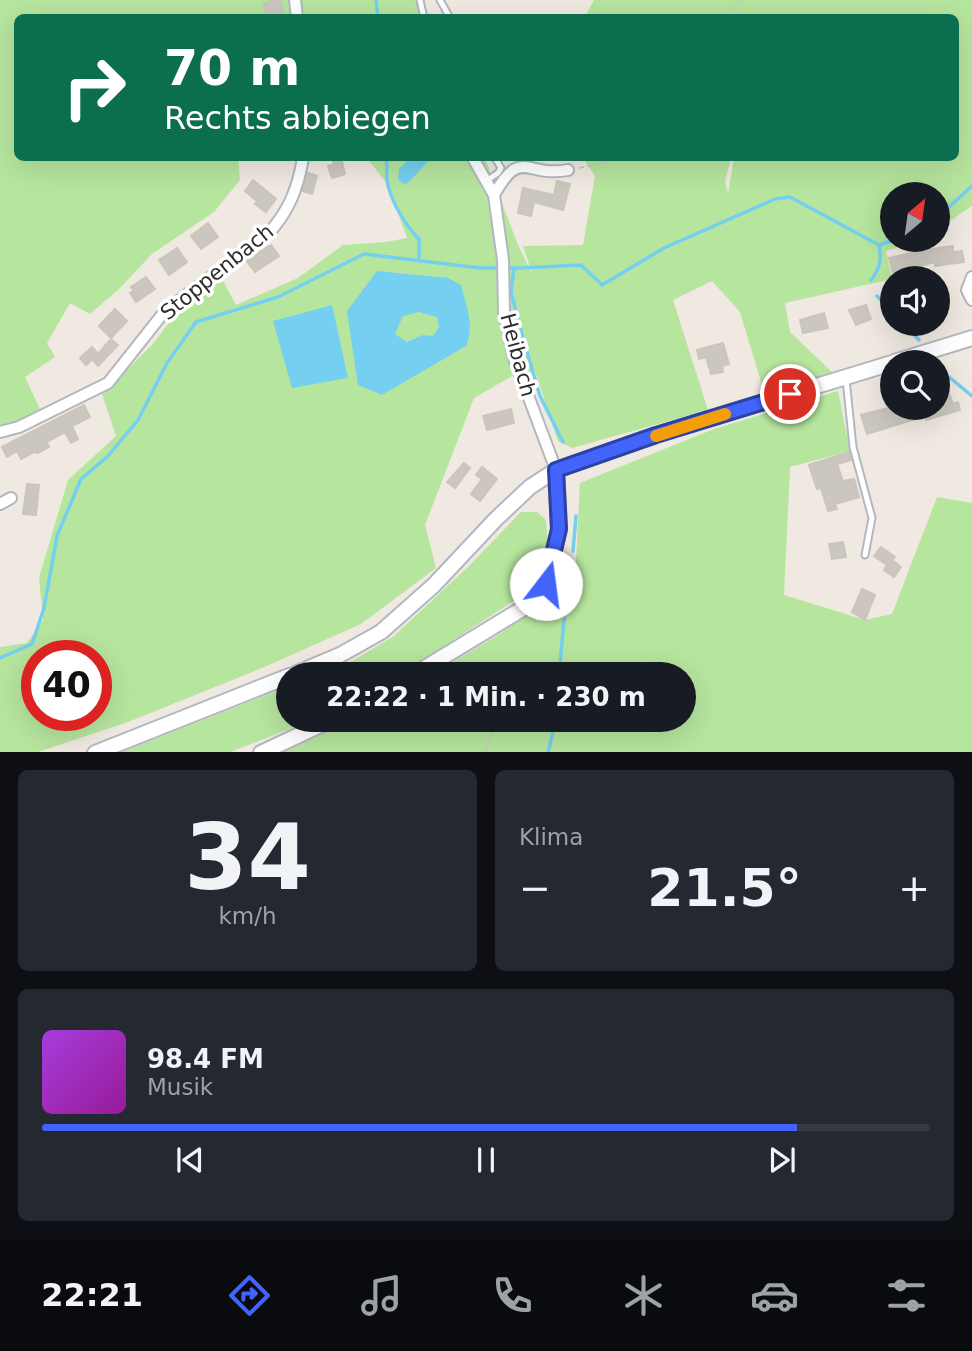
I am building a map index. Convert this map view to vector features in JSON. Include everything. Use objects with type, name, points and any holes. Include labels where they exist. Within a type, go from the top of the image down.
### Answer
[{"type":"main road","points":[[934,350],[972,338]]},
{"type":"main road","points":[[323,662],[381,632],[434,585],[530,487],[556,470],[656,435],[880,367]]},
{"type":"main road","points":[[435,662],[522,609],[546,584],[559,529],[556,470]]},
{"type":"main road","points":[[95,752],[276,681]]},
{"type":"main road","points":[[261,752],[305,732]]},
{"type":"street","name":"Stoppenbach","points":[[0,432],[19,427],[107,383],[165,311],[268,234],[282,218],[297,190],[302,161]]},
{"type":"street","name":"Heibach","points":[[475,161],[494,195],[503,260],[504,313],[514,358],[556,470]]},
{"type":"street","points":[[494,195],[505,175],[516,167],[552,173],[568,170]]},
{"type":"street","points":[[972,277],[967,290],[972,300]]},
{"type":"street","points":[[0,504],[10,498]]},
{"type":"lane","points":[[486,181],[498,173],[500,168],[496,161]]},
{"type":"lane","points":[[841,378],[853,447],[872,518],[865,555]]},
{"type":"path","points":[[725,14],[743,0]]},
{"type":"path","points":[[568,170],[607,161]]},
{"type":"path","points":[[485,752],[492,732]]},
{"type":"green space","points":[[0,0],[416,0],[419,14],[14,14],[14,161],[238,161],[240,180],[214,212],[152,254],[119,289],[90,314],[70,303],[47,343],[55,357],[25,377],[43,416],[0,428]]},
{"type":"green space","points":[[594,0],[972,0],[972,206],[950,221],[950,182],[880,182],[880,252],[886,252],[889,266],[880,266],[880,282],[785,303],[790,332],[834,374],[765,395],[740,312],[712,281],[673,300],[708,410],[572,448],[558,441],[535,371],[512,376],[474,398],[425,525],[436,568],[361,624],[262,668],[112,727],[112,640],[29,640],[43,620],[39,578],[68,480],[116,436],[102,394],[152,345],[184,303],[222,279],[236,305],[298,278],[343,245],[407,238],[388,185],[369,161],[486,161],[518,245],[533,276],[523,246],[583,245],[595,176],[585,161],[730,161],[725,181],[728,194],[734,161],[959,161],[959,14],[587,14]]},
{"type":"green space","points":[[838,391],[850,451],[790,467],[784,595],[865,620],[892,614],[937,497],[972,503],[972,752],[278,752],[322,732],[696,732],[696,662],[453,662],[501,633],[575,579],[580,483],[714,429]]},
{"type":"green space","points":[[521,512],[537,512],[546,520],[548,548],[529,591],[420,662],[349,662],[394,636],[469,566]]},
{"type":"green space","points":[[21,644],[21,731],[101,731],[38,752],[0,752],[0,647]]},
{"type":"green space","points":[[276,691],[276,732],[282,732],[230,752],[122,752]]},
{"type":"water","points":[[407,161],[428,161],[408,183],[404,184],[398,179],[399,169]]},
{"type":"water","points":[[377,271],[448,278],[461,285],[469,316],[469,338],[466,346],[382,395],[358,385],[347,311]],"holes":[[[419,312],[437,317],[439,327],[433,336],[423,335],[407,342],[395,334],[403,316]]]},
{"type":"water","points":[[332,305],[348,378],[292,388],[273,321]]},
{"type":"building","points":[[281,0],[283,14],[265,14],[264,3]]},
{"type":"building","points":[[333,161],[342,161],[345,174],[332,178],[328,166],[334,164]]},
{"type":"building","points":[[308,173],[317,176],[312,194],[303,191]]},
{"type":"building","points":[[253,180],[276,199],[266,212],[255,204],[257,201],[245,191]]},
{"type":"building","points":[[557,181],[570,184],[563,210],[534,202],[531,216],[518,213],[523,188],[554,195]]},
{"type":"building","points":[[208,223],[218,237],[201,249],[191,236]]},
{"type":"building","points":[[271,245],[279,256],[255,272],[246,260]]},
{"type":"building","points":[[950,246],[953,246],[953,252],[962,251],[964,262],[935,266],[935,262],[920,266],[891,266],[889,258],[916,252],[950,252]]},
{"type":"building","points":[[177,248],[187,262],[169,275],[159,260]]},
{"type":"building","points":[[146,277],[155,289],[136,302],[130,293],[134,291],[131,287]]},
{"type":"building","points":[[866,305],[871,319],[856,325],[849,310]]},
{"type":"building","points":[[115,309],[127,321],[111,338],[99,326]]},
{"type":"building","points":[[824,313],[828,328],[803,333],[800,320]]},
{"type":"building","points":[[111,339],[118,345],[98,366],[93,360],[97,355],[86,365],[80,358],[92,347],[98,354]]},
{"type":"building","points":[[723,343],[729,364],[722,366],[723,372],[711,374],[706,357],[699,359],[697,350]]},
{"type":"building","points":[[950,395],[953,404],[958,402],[960,410],[950,413]]},
{"type":"building","points":[[84,405],[90,417],[72,426],[78,439],[71,443],[65,432],[47,442],[49,447],[38,453],[34,452],[21,459],[17,451],[7,457],[2,447]]},
{"type":"building","points":[[511,409],[514,423],[487,430],[483,416]]},
{"type":"building","points":[[880,410],[880,420],[912,420],[867,434],[861,415]]},
{"type":"building","points":[[849,452],[851,460],[837,464],[843,481],[854,479],[859,497],[835,504],[837,509],[828,511],[821,488],[817,489],[809,465]]},
{"type":"building","points":[[464,463],[470,468],[455,488],[447,482]]},
{"type":"building","points":[[482,467],[497,479],[480,501],[471,494],[482,479],[476,475]]},
{"type":"building","points":[[27,484],[39,485],[36,515],[23,514]]},
{"type":"building","points":[[843,542],[846,557],[832,559],[829,544]]},
{"type":"building","points":[[881,547],[895,557],[892,560],[901,567],[894,577],[884,570],[887,565],[874,556]]},
{"type":"building","points":[[862,589],[875,595],[865,620],[852,612]]},
{"type":"waterway","name":"Heibach","points":[[376,0],[378,14]]},
{"type":"waterway","name":"Heibach","points":[[387,161],[391,196],[419,239],[419,261]]},
{"type":"waterway","points":[[950,206],[972,186]]},
{"type":"waterway","points":[[0,658],[32,644],[44,608],[57,536],[81,479],[108,456],[138,420],[167,363],[196,322],[278,297],[364,254],[480,268],[581,265],[602,285],[664,248],[775,199],[790,197],[880,245]]},
{"type":"waterway","points":[[871,280],[880,264],[879,245]]},
{"type":"waterway","points":[[514,268],[511,292],[524,342],[540,396],[563,442]]},
{"type":"waterway","points":[[877,296],[880,299]]},
{"type":"waterway","points":[[915,336],[919,340]]},
{"type":"waterway","points":[[950,378],[972,396]]},
{"type":"waterway","points":[[573,551],[576,516]]},
{"type":"waterway","points":[[560,662],[565,611]]},
{"type":"waterway","points":[[548,752],[553,732]]},
{"type":"slow traffic","points":[[656,436],[725,414]]},
{"type":"route","points":[[546,584],[559,529],[556,470],[656,435],[790,394]]}]
